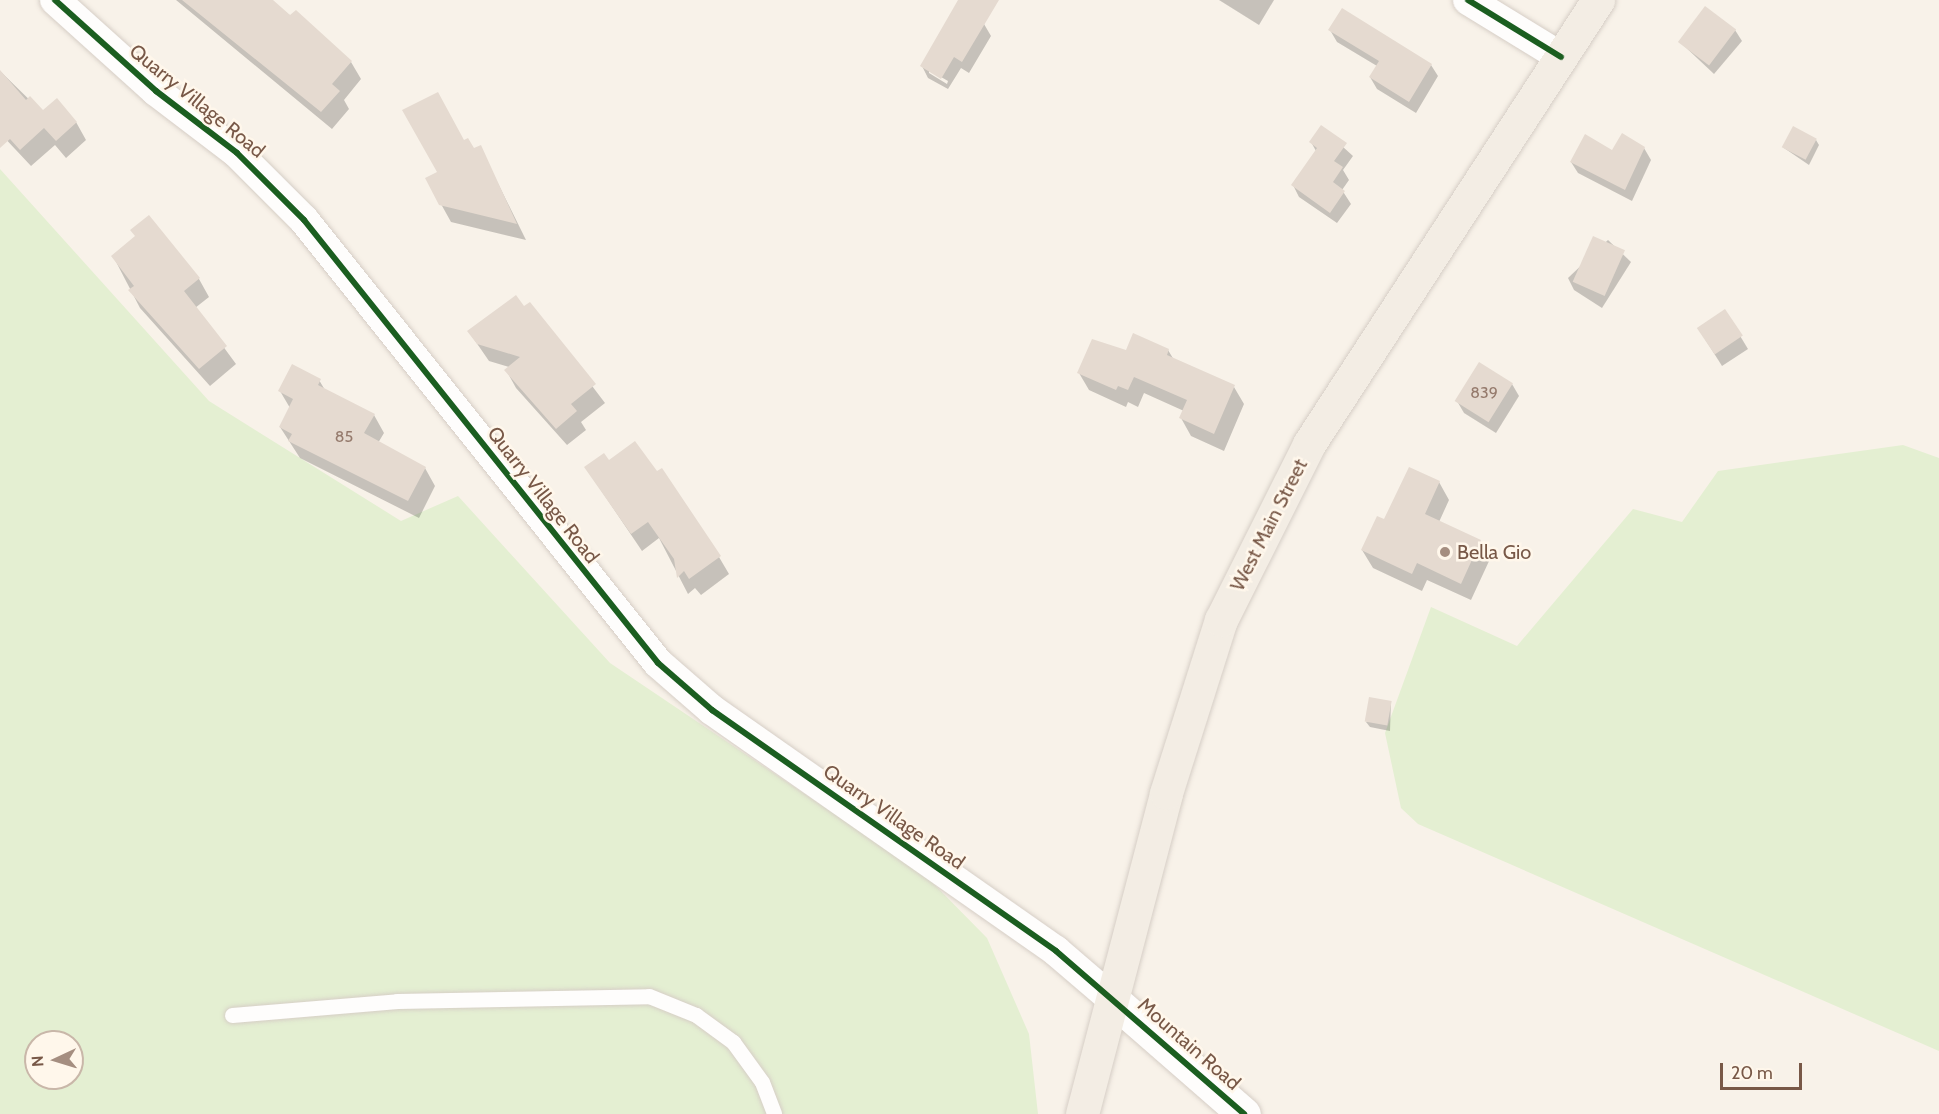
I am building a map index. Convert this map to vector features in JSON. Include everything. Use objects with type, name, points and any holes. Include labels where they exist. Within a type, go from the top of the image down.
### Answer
[{"type":"main road","name":"West Main Street","points":[[1082,1114],[1166,793],[1221,620],[1309,444],[1598,0]]},
{"type":"main road","name":"Mountain Road","points":[[1112,999],[1244,1114]]},
{"type":"street","name":"Quarry Village Road","points":[[55,0],[282,196],[658,663],[712,710],[1056,951],[1112,999]]},
{"type":"street","points":[[1468,0],[1561,57]]},
{"type":"lane","points":[[232,1015],[397,1002],[649,996],[696,1015],[733,1042],[762,1082],[774,1114]]},
{"type":"green space","points":[[0,169],[209,401],[401,521],[458,496],[610,663],[925,875],[987,938],[1029,1034],[1038,1114],[0,1114]]},
{"type":"green space","points":[[1903,445],[1939,458],[1939,1051],[1418,824],[1401,808],[1385,733],[1431,607],[1517,646],[1633,509],[1682,522],[1718,471]]},
{"type":"building","points":[[182,0],[273,0],[290,15],[296,10],[352,61],[332,84],[340,91],[321,112]]},
{"type":"building","points":[[958,0],[999,0],[962,62],[954,57],[941,79],[920,66]]},
{"type":"building","points":[[1705,6],[1736,29],[1709,65],[1678,42]]},
{"type":"building","points":[[1342,8],[1432,64],[1409,102],[1369,77],[1379,61],[1328,30]]},
{"type":"building","points":[[0,70],[26,100],[30,96],[43,110],[57,98],[77,122],[56,141],[44,128],[20,150],[10,139],[0,148]]},
{"type":"building","points":[[438,92],[464,140],[468,138],[474,148],[481,145],[517,224],[439,205],[425,178],[437,172],[402,110]]},
{"type":"building","points":[[1321,125],[1347,143],[1334,161],[1343,167],[1333,182],[1345,191],[1330,213],[1291,185],[1317,148],[1309,142]]},
{"type":"building","points":[[1793,126],[1817,139],[1806,160],[1782,147]]},
{"type":"building","points":[[1622,133],[1645,147],[1625,190],[1570,162],[1585,134],[1612,150]]},
{"type":"building","points":[[149,215],[200,278],[184,291],[227,346],[199,369],[128,290],[134,286],[111,256],[135,236],[130,230]]},
{"type":"building","points":[[1593,236],[1625,250],[1605,296],[1573,282]]},
{"type":"building","points":[[516,295],[524,306],[530,302],[596,384],[571,404],[577,411],[556,429],[504,370],[520,357],[477,344],[467,331]]},
{"type":"building","points":[[1725,309],[1743,336],[1715,355],[1697,328]]},
{"type":"building","points":[[1133,333],[1169,349],[1167,355],[1235,385],[1214,434],[1179,418],[1187,400],[1134,377],[1128,390],[1118,386],[1116,390],[1077,373],[1092,339],[1126,350]]},
{"type":"building","points":[[1479,362],[1513,383],[1489,422],[1455,401]]},
{"type":"building","points":[[292,364],[321,379],[318,385],[375,414],[364,433],[426,467],[408,501],[288,441],[292,434],[279,427],[293,399],[278,391]]},
{"type":"building","points":[[635,441],[657,471],[662,468],[721,556],[689,579],[684,571],[677,578],[674,559],[648,522],[631,534],[584,467],[604,453],[609,460]]},
{"type":"building","points":[[1409,467],[1440,481],[1425,514],[1481,540],[1461,584],[1417,563],[1412,574],[1361,550],[1377,516],[1384,519]]},
{"type":"building","points":[[1369,697],[1392,701],[1387,726],[1365,722]]},
{"type":"cycle path","points":[[55,0],[156,91],[237,153],[304,220],[658,663],[712,710],[1056,951],[1244,1114]]},
{"type":"cycle path","points":[[1468,0],[1561,57]]},
{"type":"place","name":"Bella Gio","points":[[1445,552]]}]
